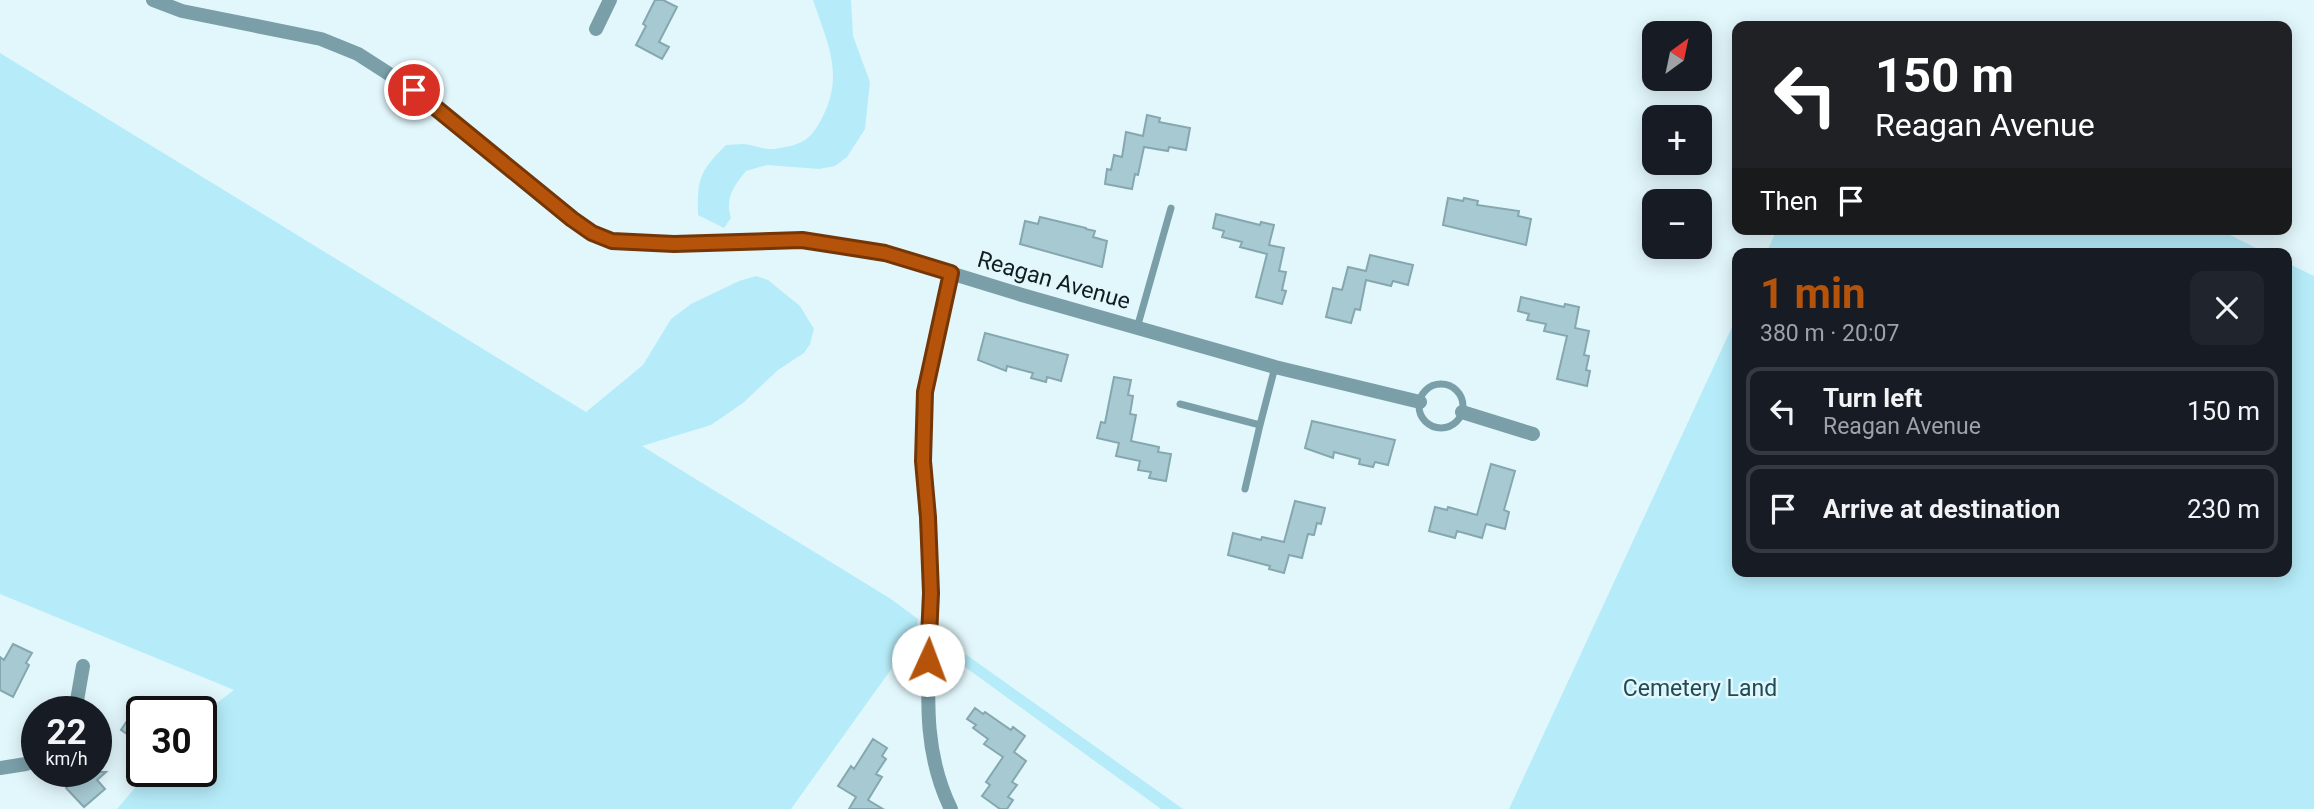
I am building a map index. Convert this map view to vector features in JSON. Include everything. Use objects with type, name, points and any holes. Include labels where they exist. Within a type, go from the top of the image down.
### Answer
[{"type":"street","name":"Reagan Avenue","points":[[153,0],[182,11],[321,39],[358,54],[414,90],[572,219],[592,233],[612,241],[660,244],[802,240],[885,253],[1275,367],[1420,402]]},
{"type":"street","points":[[596,29],[610,0]]},
{"type":"street","points":[[951,273],[925,392],[923,461],[931,593],[927,682],[929,723],[933,761],[951,809]]},
{"type":"street","points":[[1462,412],[1533,434]]},
{"type":"street","points":[[78,696],[83,666]]},
{"type":"street","points":[[0,768],[21,765]]},
{"type":"lane","points":[[1137,328],[1171,208]]},
{"type":"lane","points":[[1245,489],[1275,367]]},
{"type":"lane","points":[[1440,384],[1450,386],[1461,397],[1462,412],[1459,420],[1452,425],[1436,427],[1423,418],[1420,402],[1431,387],[1440,384]]},
{"type":"lane","points":[[1180,404],[1260,425]]},
{"type":"green space","points":[[813,0],[851,0],[853,36],[870,82],[865,129],[847,157],[835,166],[819,169],[767,165],[746,171],[731,193],[731,218],[724,228],[698,215],[698,192],[705,169],[726,145],[746,144],[774,149],[803,141],[817,127],[828,104],[832,89],[832,60]]},
{"type":"green space","points":[[0,53],[586,412],[643,365],[671,319],[691,304],[739,281],[756,276],[768,280],[800,306],[814,329],[804,353],[778,370],[743,403],[711,425],[642,446],[891,599],[918,619],[915,636],[791,809],[117,809],[136,787],[217,787],[217,703],[234,690],[0,594]]},
{"type":"green space","points":[[1774,235],[2230,235],[2256,248],[1769,248]]},
{"type":"green space","name":"Cemetery Land","points":[[2292,265],[2314,276],[2314,809],[1509,809],[1732,327],[1732,577],[2292,577]]},
{"type":"green space","points":[[964,653],[1183,809],[1161,809],[965,667]]},
{"type":"building","points":[[655,0],[663,0],[677,7],[659,42],[669,47],[662,59],[636,45]]},
{"type":"building","points":[[1147,115],[1160,118],[1159,122],[1190,128],[1186,150],[1169,147],[1168,151],[1144,147],[1132,189],[1105,184],[1107,169],[1111,170],[1114,155],[1122,157],[1126,132],[1143,136]]},
{"type":"building","points":[[1448,198],[1463,201],[1464,198],[1478,201],[1477,205],[1519,211],[1518,216],[1531,219],[1526,245],[1443,225]]},
{"type":"building","points":[[1216,214],[1260,225],[1261,222],[1274,225],[1269,245],[1284,248],[1279,271],[1286,272],[1282,290],[1286,291],[1282,304],[1256,297],[1267,254],[1240,247],[1242,242],[1222,237],[1224,231],[1213,228]]},
{"type":"building","points":[[1040,217],[1095,231],[1093,237],[1107,241],[1102,267],[1020,244],[1025,221],[1038,224]]},
{"type":"building","points":[[1370,255],[1413,265],[1408,285],[1393,281],[1391,286],[1366,280],[1360,310],[1355,309],[1351,323],[1326,317],[1333,288],[1342,290],[1348,267],[1366,271]]},
{"type":"building","points":[[1521,297],[1564,307],[1565,304],[1579,307],[1575,328],[1589,331],[1584,355],[1589,356],[1587,386],[1557,379],[1567,336],[1544,331],[1546,324],[1527,320],[1529,314],[1518,311]]},
{"type":"building","points":[[985,333],[1068,355],[1061,381],[1047,377],[1046,382],[1031,378],[1033,373],[1007,366],[1006,371],[978,360]]},
{"type":"building","points":[[1114,377],[1131,380],[1128,395],[1133,396],[1130,414],[1136,415],[1131,441],[1159,447],[1158,452],[1171,454],[1166,481],[1149,478],[1151,472],[1138,470],[1140,461],[1116,456],[1119,443],[1097,438],[1101,422],[1105,423]]},
{"type":"building","points":[[1312,421],[1395,440],[1388,465],[1375,462],[1373,467],[1359,464],[1360,459],[1334,452],[1333,458],[1305,448]]},
{"type":"building","points":[[1491,464],[1515,471],[1504,510],[1509,512],[1505,529],[1486,524],[1482,538],[1457,531],[1455,538],[1429,531],[1435,507],[1447,510],[1448,507],[1477,515]]},
{"type":"building","points":[[1295,501],[1325,508],[1321,524],[1317,523],[1314,535],[1308,534],[1302,558],[1289,555],[1284,573],[1269,569],[1270,566],[1228,555],[1233,533],[1284,542]]},
{"type":"building","points":[[13,644],[32,653],[13,697],[0,690],[0,657],[4,660]]},
{"type":"building","points":[[975,708],[1025,736],[1014,752],[1026,761],[1012,782],[1017,785],[1008,797],[1013,800],[1007,809],[1000,809],[982,796],[990,785],[986,782],[1003,757],[984,744],[988,739],[973,728],[976,725],[967,719]]},
{"type":"building","points":[[873,739],[887,748],[882,756],[886,759],[876,774],[882,777],[868,800],[883,809],[849,809],[856,797],[838,786],[851,766],[854,769]]},
{"type":"building","points":[[103,787],[105,789],[84,807],[66,788]]},
{"type":"route","points":[[414,90],[572,219],[592,233],[612,241],[701,244],[802,240],[885,253],[951,273],[925,392],[923,461],[931,593],[928,660]]}]
